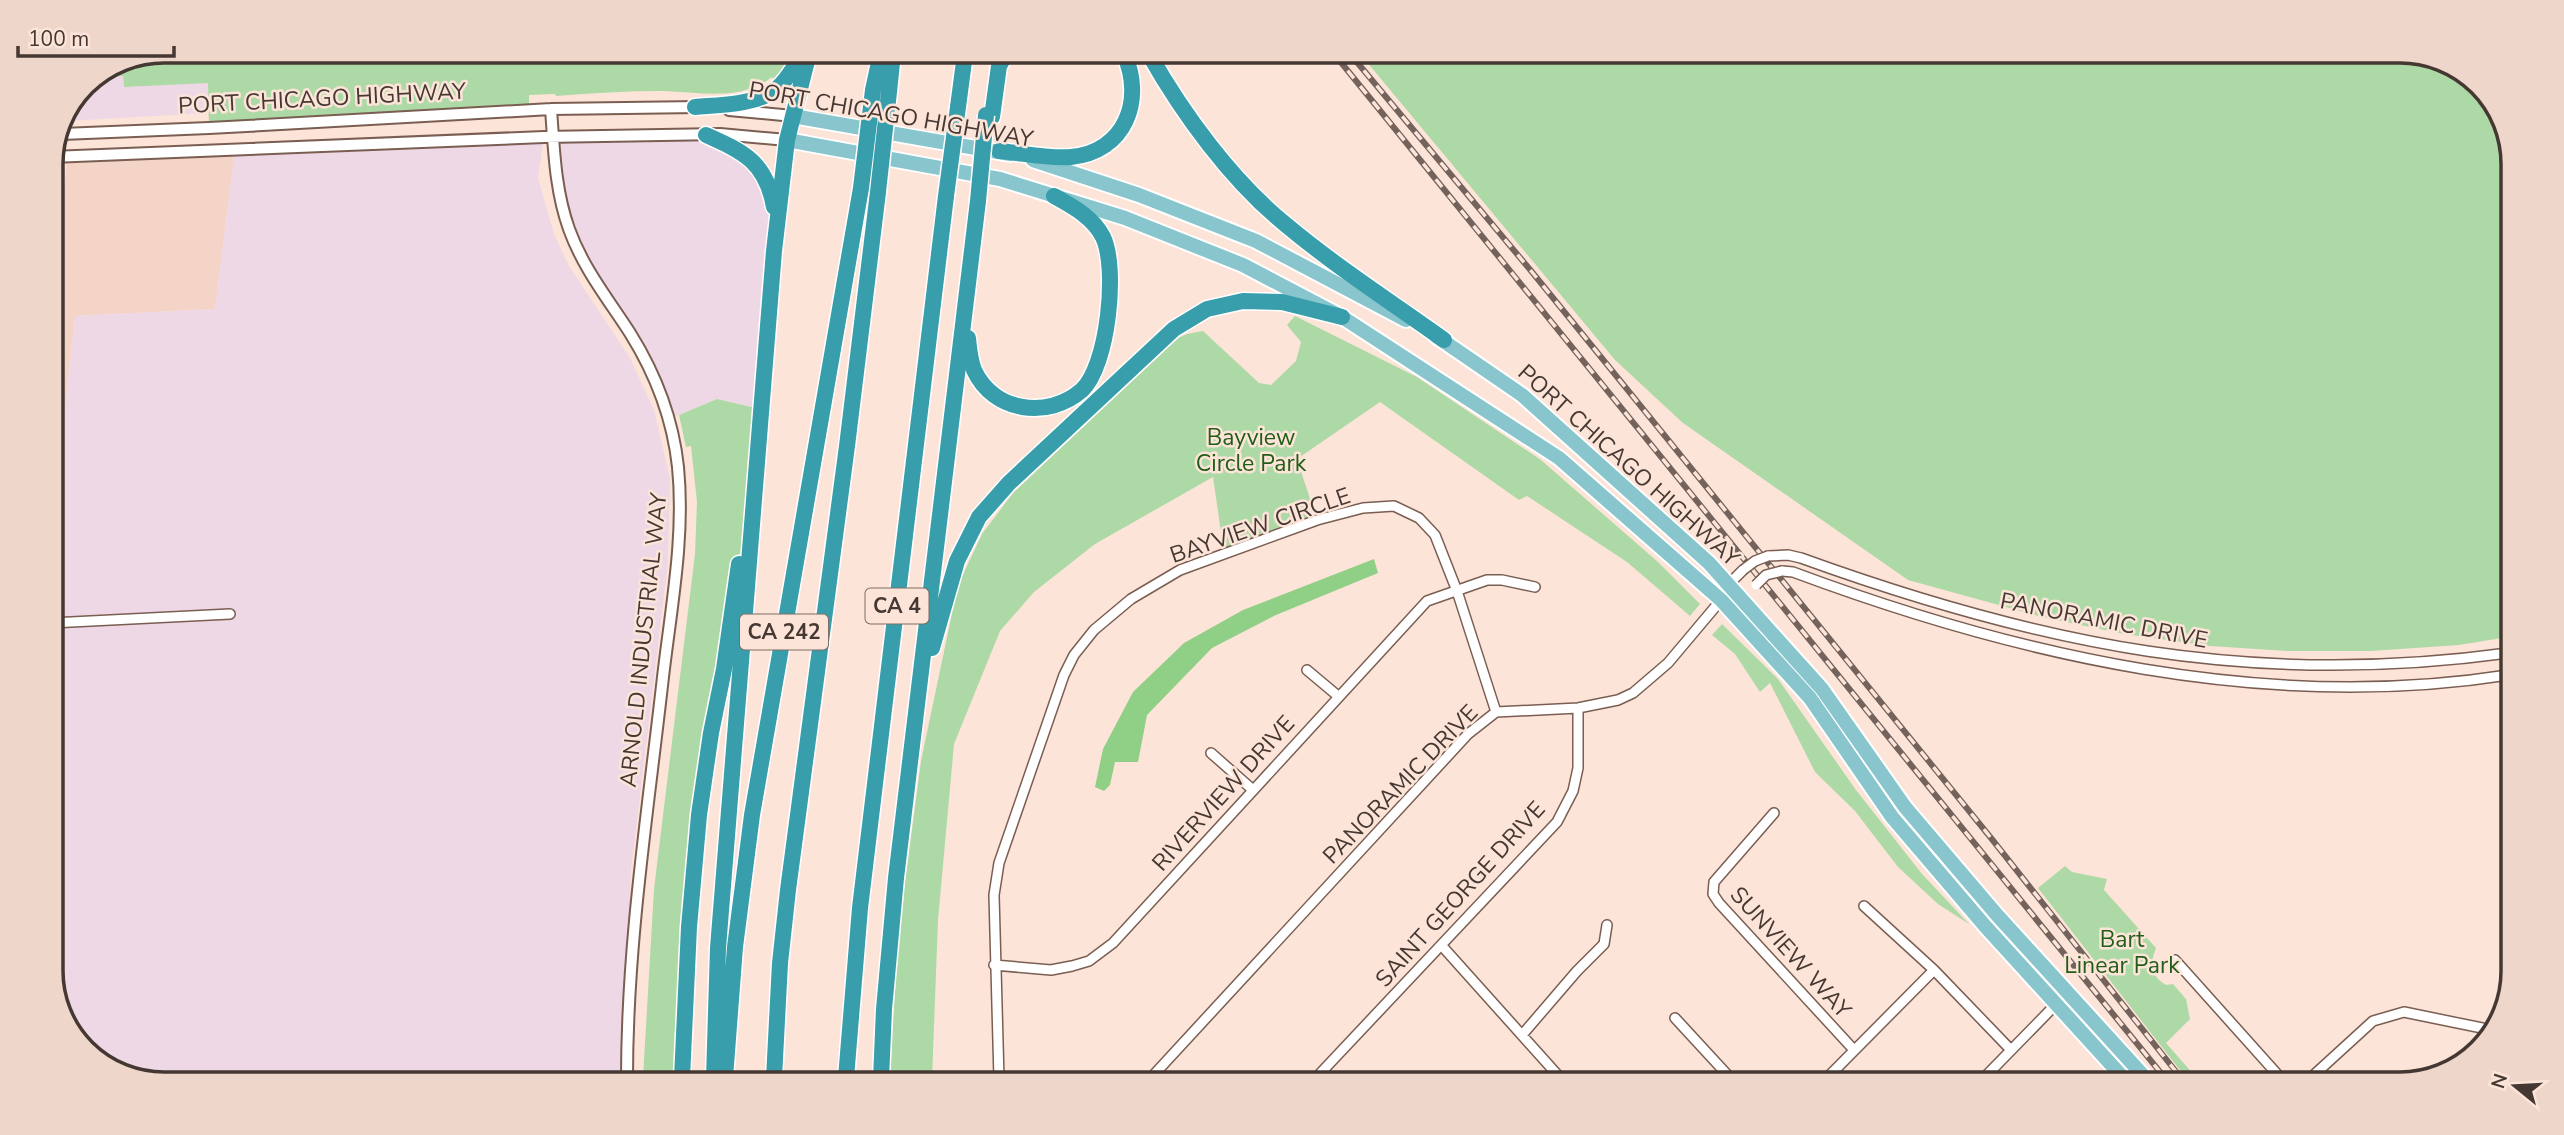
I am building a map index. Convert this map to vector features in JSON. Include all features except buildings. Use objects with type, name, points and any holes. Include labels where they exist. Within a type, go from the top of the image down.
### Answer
[{"type":"highway","points":[[695,107],[738,103],[769,94],[796,63]]},
{"type":"highway","points":[[714,1072],[718,948],[774,251],[787,140],[806,63]]},
{"type":"highway","name":"CA 242","points":[[725,1072],[735,947],[752,814],[861,188],[881,91],[881,63]]},
{"type":"highway","points":[[774,1072],[780,963],[788,890],[878,192],[881,91],[890,63]]},
{"type":"highway","name":"CA 4","points":[[847,1072],[860,908],[964,63]]},
{"type":"highway","points":[[881,1072],[889,943],[906,792],[978,201],[992,150],[989,116],[993,63]]},
{"type":"highway","points":[[989,116],[1001,63]]},
{"type":"highway","points":[[992,150],[1073,157],[1102,147],[1127,119],[1133,100],[1134,83],[1127,63]]},
{"type":"highway","points":[[1155,63],[1204,137],[1255,196],[1288,227],[1444,340]]},
{"type":"highway","points":[[706,135],[747,155],[756,163],[771,189],[774,206],[774,251]]},
{"type":"highway","points":[[968,290],[969,354],[974,370],[994,395],[1008,404],[1037,409],[1061,403],[1084,389],[1101,357],[1111,265],[1102,234],[1079,210],[1054,196]]},
{"type":"highway","points":[[906,792],[928,664],[949,585],[968,538],[993,499],[1153,346],[1174,329],[1207,309],[1226,303],[1264,300],[1298,305],[1342,317]]},
{"type":"highway","points":[[682,1072],[689,927],[699,815],[724,668],[758,433]]},
{"type":"main road","name":"PORT CHICAGO HIGHWAY","points":[[793,116],[992,150],[1058,167],[1139,195],[1256,241],[1444,340],[1522,394],[1709,563],[1822,689],[1905,807],[1997,915],[2140,1072]]},
{"type":"main road","name":"PORT CHICAGO HIGHWAY","points":[[787,140],[1000,179],[1125,218],[1243,265],[1342,317],[1559,458],[1721,600],[1810,698],[1892,817],[1985,926],[2119,1072]]},
{"type":"street","name":"PORT CHICAGO HIGHWAY","points":[[68,134],[551,109],[695,107],[793,116]]},
{"type":"street","name":"ARNOLD INDUSTRIAL WAY","points":[[551,109],[558,189],[569,229],[591,277],[634,339],[663,400],[678,463],[681,499],[677,562],[631,960],[627,1072]]},
{"type":"street","name":"PORT CHICAGO HIGHWAY","points":[[63,156],[554,137],[706,135],[787,140]]},
{"type":"street","name":"BAYVIEW CIRCLE","points":[[999,1072],[994,895],[999,863],[1074,655],[1094,630],[1131,599],[1180,570],[1317,520],[1381,506],[1394,506],[1419,518],[1434,535],[1457,591],[1496,712]]},
{"type":"street","name":"PANORAMIC DRIVE","points":[[1156,1072],[1468,734],[1496,712],[1578,708],[1618,700],[1646,684],[1733,590],[1743,570],[1768,556],[1788,555],[1801,558],[1901,593],[1983,617],[2088,642],[2166,655],[2235,663],[2316,666],[2402,663],[2501,654]]},
{"type":"street","name":"PANORAMIC DRIVE","points":[[1733,590],[1756,585],[1766,575],[1793,572],[1895,609],[2015,642],[2191,675],[2276,684],[2356,687],[2432,684],[2501,676]]},
{"type":"street","name":"RIVERVIEW DRIVE","points":[[995,965],[1051,970],[1088,961],[1113,943],[1427,601],[1487,580],[1502,580],[1535,587]]},
{"type":"street","points":[[63,622],[230,614]]},
{"type":"street","points":[[1307,670],[1338,696]]},
{"type":"street","name":"SAINT GEORGE DRIVE","points":[[1322,1072],[1557,822],[1573,791],[1578,768],[1578,708]]},
{"type":"street","points":[[1211,753],[1252,790]]},
{"type":"street","name":"SUNVIEW WAY","points":[[1774,813],[1714,882],[1713,894],[1854,1050]]},
{"type":"street","points":[[1864,906],[1934,970],[2011,1050]]},
{"type":"street","points":[[1522,1035],[1604,944],[1607,925]]},
{"type":"street","points":[[1442,946],[1555,1072]]},
{"type":"street","points":[[2175,960],[2275,1072]]},
{"type":"street","points":[[1833,1072],[1934,970]]},
{"type":"street","points":[[1990,1072],[2067,993]]},
{"type":"street","points":[[2317,1072],[2373,1021],[2404,1012],[2483,1028]]},
{"type":"street","points":[[1675,1018],[1725,1072]]},
{"type":"shaded area","points":[[123,75],[124,87],[208,82],[209,113],[72,121],[97,88],[116,76]]},
{"type":"shaded area","points":[[706,135],[747,155],[774,206],[760,409],[717,399],[668,419],[663,400],[569,229],[553,137]]},
{"type":"shaded area","points":[[544,137],[538,178],[554,234],[569,266],[630,358],[654,410],[670,479],[668,562],[631,871],[622,1072],[144,1070],[125,1064],[102,1051],[84,1033],[68,1004],[63,978],[63,427],[75,316],[215,309],[235,148]]},
{"type":"shaded area","points":[[235,148],[215,309],[75,316],[63,427],[63,194],[67,156]]},
{"type":"green space","points":[[164,63],[787,63],[774,80],[772,77],[747,90],[733,93],[650,91],[529,95],[529,110],[209,128],[208,83],[124,87],[123,76],[115,76],[144,65]]},
{"type":"green space","points":[[1368,63],[2420,65],[2451,77],[2480,102],[2498,138],[2501,157],[2501,638],[2459,645],[2371,651],[2287,651],[2210,646],[2124,634],[2042,617],[1908,580],[1683,423],[1615,360]]},
{"type":"green space","name":"Bayview Circle Park","points":[[1295,316],[1417,377],[1541,460],[1658,562],[1700,604],[1690,616],[1627,562],[1527,496],[1519,500],[1380,402],[1297,459],[1317,520],[1224,553],[1213,477],[1095,544],[1034,592],[1000,631],[954,744],[938,920],[932,1072],[890,1072],[898,936],[921,761],[958,585],[982,534],[1013,493],[1178,338],[1203,331],[1259,383],[1271,385],[1296,361],[1301,342],[1287,325]]},
{"type":"green space","points":[[717,399],[760,409],[724,669],[711,733],[683,1072],[643,1072],[654,889],[695,554],[697,502],[691,446],[686,447],[679,415]]},
{"type":"green space","points":[[1374,559],[1378,573],[1276,615],[1212,648],[1147,715],[1138,762],[1115,762],[1110,785],[1104,791],[1095,787],[1103,749],[1133,692],[1184,643],[1243,610]]},
{"type":"green space","points":[[1722,624],[1778,679],[1856,790],[1922,874],[1969,924],[1938,904],[1898,867],[1855,811],[1815,772],[1770,683],[1760,692],[1735,654],[1712,635]]},
{"type":"green space","name":"Bart Linear Park","points":[[2065,866],[2072,872],[2107,879],[2104,890],[2156,948],[2152,964],[2157,978],[2166,985],[2173,984],[2186,999],[2190,1019],[2166,1043],[2191,1072],[2181,1072],[2038,888]]},
{"type":"railway","points":[[1341,63],[2160,1072]]},
{"type":"railway","points":[[1358,63],[1532,272],[1991,838],[2176,1072]]}]
